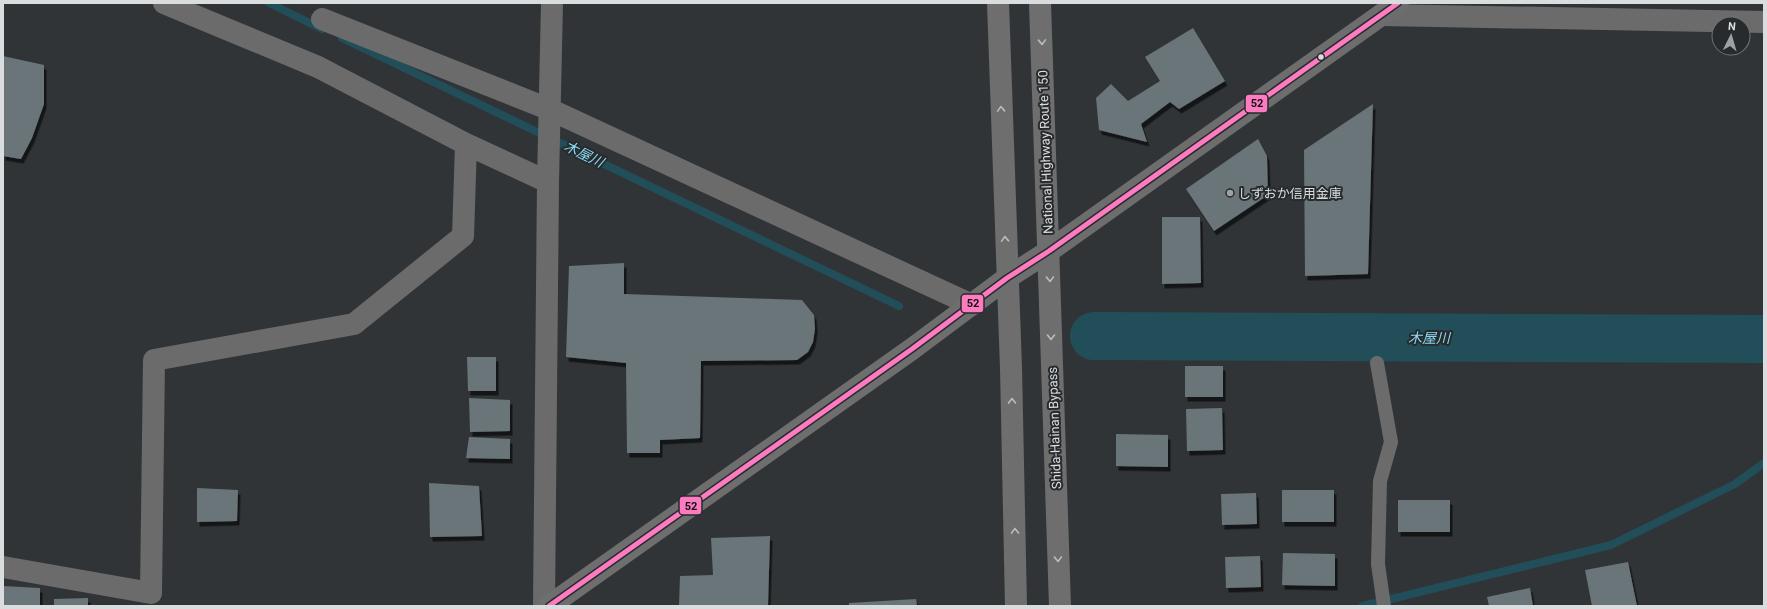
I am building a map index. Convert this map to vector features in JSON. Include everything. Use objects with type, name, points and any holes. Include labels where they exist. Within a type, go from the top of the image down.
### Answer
[{"type":"highway","points":[[998,3],[1006,278],[1011,368],[1016,606]]},
{"type":"highway","name":"National Highway Route 150","points":[[549,606],[912,349],[1006,278],[1049,251],[1040,3]]},
{"type":"highway","name":"Shida-Hainan Bypass","points":[[1049,251],[1060,606]]},
{"type":"main road","points":[[1049,251],[1390,9]]},
{"type":"street","points":[[164,3],[318,67],[466,144],[548,182]]},
{"type":"street","points":[[544,606],[548,182],[552,3]]},
{"type":"street","points":[[1390,9],[1764,22]]},
{"type":"street","points":[[322,19],[550,110],[972,305]]},
{"type":"street","points":[[3,567],[151,593],[154,360],[354,324],[463,236],[466,144]]},
{"type":"lane","points":[[1377,362],[1391,442],[1380,481],[1378,564],[1384,606]]},
{"type":"building","points":[[1193,28],[1225,81],[1179,109],[1170,102],[1141,124],[1147,142],[1099,130],[1096,98],[1111,84],[1128,101],[1160,81],[1145,57]]},
{"type":"building","points":[[3,56],[44,65],[44,104],[32,138],[21,159],[3,156]]},
{"type":"building","points":[[1373,104],[1368,274],[1305,276],[1304,150]]},
{"type":"building","points":[[1258,139],[1267,156],[1268,195],[1214,231],[1186,189]]},
{"type":"building","points":[[1162,217],[1200,217],[1201,283],[1162,284]]},
{"type":"building","points":[[624,263],[624,294],[802,300],[814,315],[815,329],[813,342],[808,352],[797,360],[701,361],[700,438],[660,440],[660,453],[627,453],[626,363],[566,357],[569,266]]},
{"type":"building","points":[[467,357],[496,357],[496,391],[468,391]]},
{"type":"building","points":[[1185,366],[1223,366],[1223,397],[1185,397]]},
{"type":"building","points":[[469,398],[510,400],[510,431],[470,432]]},
{"type":"building","points":[[1222,408],[1223,450],[1187,451],[1186,409]]},
{"type":"building","points":[[1116,434],[1168,435],[1168,467],[1116,466]]},
{"type":"building","points":[[469,437],[510,439],[510,459],[466,458]]},
{"type":"building","points":[[429,483],[479,486],[482,536],[430,537]]},
{"type":"building","points":[[197,488],[238,490],[237,521],[197,522]]},
{"type":"building","points":[[1282,490],[1334,490],[1334,522],[1282,522]]},
{"type":"building","points":[[1256,493],[1257,524],[1222,525],[1221,494]]},
{"type":"building","points":[[1398,500],[1450,500],[1450,532],[1398,532]]},
{"type":"building","points":[[770,536],[768,606],[679,606],[680,576],[713,575],[711,538]]},
{"type":"building","points":[[1283,553],[1335,554],[1335,586],[1282,585]]},
{"type":"building","points":[[1260,556],[1261,587],[1226,588],[1225,557]]},
{"type":"building","points":[[1628,562],[1637,606],[1592,606],[1585,570]]},
{"type":"building","points":[[3,586],[40,588],[40,606],[3,606]]},
{"type":"building","points":[[1530,588],[1533,606],[1489,606],[1487,597]]},
{"type":"building","points":[[88,598],[88,606],[54,606],[54,599]]},
{"type":"building","points":[[916,599],[917,606],[849,606],[849,603]]},
{"type":"waterway","name":"木屋川","points":[[269,3],[322,29]]},
{"type":"waterway","name":"木屋川","points":[[342,38],[899,306]]},
{"type":"waterway","name":"木屋川","points":[[1094,336],[1764,339]]},
{"type":"waterway","points":[[1363,606],[1611,545],[1735,484],[1764,463]]},
{"type":"transit line","name":"52","points":[[549,606],[912,349],[1007,278],[1049,251],[1398,3]]},
{"type":"place","name":"しずおか信用金庫","points":[[1230,193]]}]
